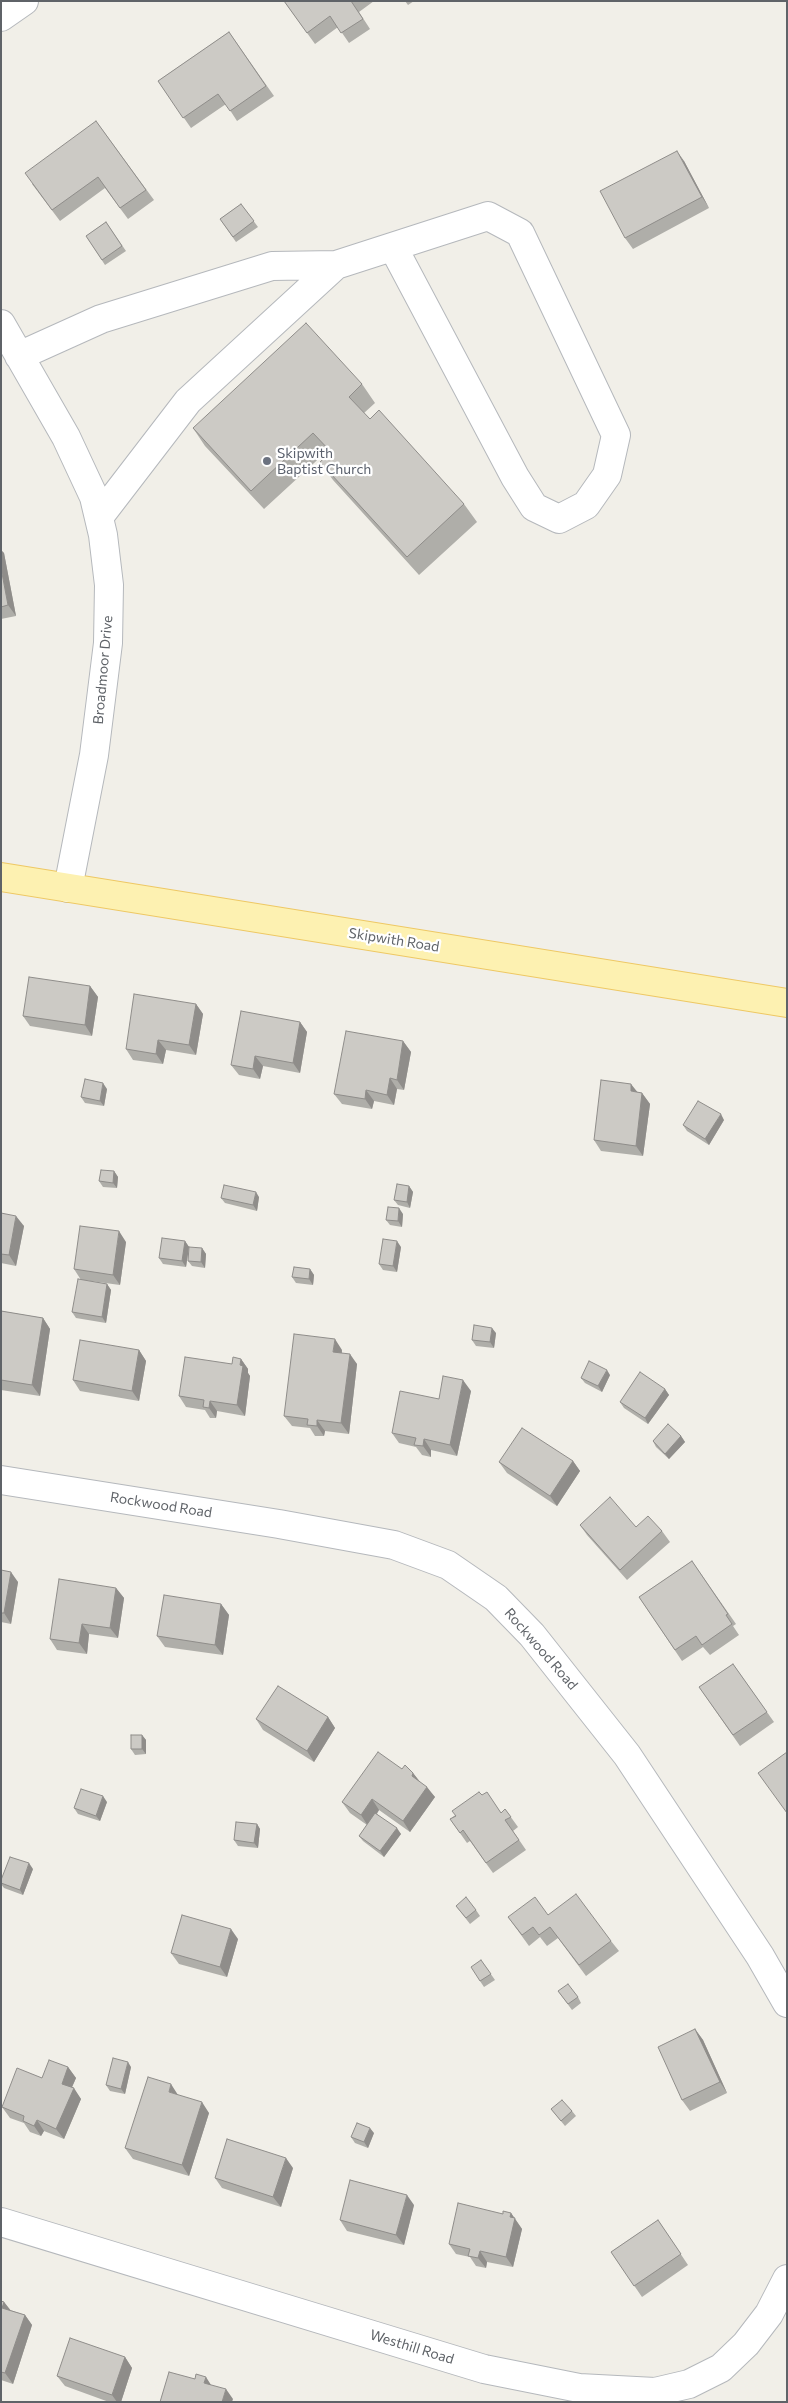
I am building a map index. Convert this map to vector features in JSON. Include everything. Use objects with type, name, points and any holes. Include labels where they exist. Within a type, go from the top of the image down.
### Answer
[{"type":"main road","name":"Skipwith Road","points":[[1,877],[787,1003]]},
{"type":"street","points":[[1,17],[24,1]]},
{"type":"street","points":[[20,356],[101,319],[272,266],[336,265],[488,216],[520,233],[616,435],[607,475],[586,505],[559,519],[534,506],[515,477],[393,247]]},
{"type":"street","points":[[99,517],[188,401],[336,265]]},
{"type":"street","name":"Broadmoor Drive","points":[[1,324],[66,437],[94,497],[99,517],[109,585],[108,643],[94,755],[68,888]]},
{"type":"street","name":"Rockwood Road","points":[[1,1480],[279,1524],[384,1544],[448,1565],[496,1598],[532,1635],[628,1755],[760,1956],[787,2003]]},
{"type":"street","name":"Westhill Road","points":[[1,2222],[484,2369],[579,2388],[655,2392],[689,2384],[721,2368],[746,2344],[763,2321],[787,2279]]},
{"type":"building","points":[[284,1],[351,1],[363,19],[341,33],[330,16],[307,33]]},
{"type":"building","points":[[229,32],[266,86],[230,111],[218,94],[183,118],[158,81]]},
{"type":"building","points":[[96,121],[146,190],[120,208],[98,177],[52,210],[25,173]]},
{"type":"building","points":[[677,151],[702,197],[625,238],[600,191]]},
{"type":"building","points":[[241,204],[254,221],[233,237],[220,219]]},
{"type":"building","points":[[106,222],[122,246],[102,260],[86,236]]},
{"type":"building","name":"Skipwith Baptist Church","points":[[306,323],[362,384],[349,397],[370,419],[379,410],[464,504],[407,557],[320,462],[331,452],[313,433],[251,491],[193,428]]},
{"type":"building","points":[[1,568],[8,605],[1,607]]},
{"type":"building","points":[[29,977],[90,986],[85,1025],[23,1016]]},
{"type":"building","points":[[134,994],[196,1004],[189,1045],[158,1040],[156,1054],[126,1049]]},
{"type":"building","points":[[241,1011],[300,1022],[293,1063],[255,1056],[253,1069],[231,1065]]},
{"type":"building","points":[[346,1031],[403,1041],[397,1080],[390,1078],[387,1095],[366,1090],[365,1099],[334,1094]]},
{"type":"building","points":[[85,1079],[103,1083],[100,1101],[81,1097]]},
{"type":"building","points":[[601,1080],[631,1084],[631,1091],[642,1093],[636,1146],[594,1140]]},
{"type":"building","points":[[698,1101],[721,1114],[705,1139],[683,1125]]},
{"type":"building","points":[[101,1170],[114,1171],[113,1183],[99,1181]]},
{"type":"building","points":[[397,1184],[409,1186],[407,1202],[394,1200]]},
{"type":"building","points":[[224,1185],[256,1192],[253,1205],[221,1198]]},
{"type":"building","points":[[388,1207],[399,1208],[398,1221],[386,1220]]},
{"type":"building","points":[[1,1213],[16,1216],[9,1255],[1,1254]]},
{"type":"building","points":[[80,1226],[119,1231],[113,1275],[74,1269]]},
{"type":"building","points":[[162,1238],[185,1241],[182,1261],[159,1258]]},
{"type":"building","points":[[383,1239],[397,1241],[393,1266],[379,1264]]},
{"type":"building","points":[[189,1247],[202,1248],[201,1262],[188,1261]]},
{"type":"building","points":[[294,1267],[310,1269],[309,1279],[292,1277]]},
{"type":"building","points":[[78,1279],[107,1284],[102,1317],[72,1312]]},
{"type":"building","points":[[1,1311],[43,1318],[32,1385],[1,1380]]},
{"type":"building","points":[[474,1325],[492,1328],[490,1342],[472,1340]]},
{"type":"building","points":[[294,1334],[335,1339],[333,1352],[350,1354],[341,1423],[317,1420],[317,1426],[307,1425],[308,1419],[284,1416]]},
{"type":"building","points":[[80,1340],[139,1350],[132,1391],[73,1380]]},
{"type":"building","points":[[185,1357],[232,1364],[233,1357],[241,1359],[240,1365],[243,1366],[237,1405],[210,1401],[209,1408],[203,1407],[204,1400],[179,1396]]},
{"type":"building","points":[[589,1361],[607,1370],[598,1386],[581,1378]]},
{"type":"building","points":[[640,1372],[665,1389],[645,1418],[620,1402]]},
{"type":"building","points":[[443,1376],[463,1380],[450,1445],[424,1439],[423,1446],[414,1445],[416,1438],[392,1433],[400,1391],[439,1399]]},
{"type":"building","points":[[668,1424],[681,1436],[665,1454],[653,1441]]},
{"type":"building","points":[[522,1428],[573,1461],[550,1496],[499,1462]]},
{"type":"building","points":[[610,1497],[636,1527],[648,1516],[662,1531],[620,1570],[580,1525]]},
{"type":"building","points":[[692,1561],[728,1614],[726,1615],[732,1624],[702,1645],[696,1636],[675,1650],[639,1597]]},
{"type":"building","points":[[1,1570],[11,1572],[4,1613],[1,1613]]},
{"type":"building","points":[[59,1579],[116,1588],[110,1628],[82,1624],[79,1643],[50,1639]]},
{"type":"building","points":[[164,1595],[221,1604],[215,1645],[157,1636]]},
{"type":"building","points":[[733,1664],[767,1712],[733,1735],[699,1687]]},
{"type":"building","points":[[278,1686],[328,1717],[307,1751],[256,1719]]},
{"type":"building","points":[[131,1735],[142,1735],[142,1749],[131,1749]]},
{"type":"building","points":[[378,1752],[402,1769],[405,1765],[413,1773],[412,1776],[427,1787],[403,1821],[372,1799],[361,1815],[342,1802]]},
{"type":"building","points":[[787,1752],[787,1813],[758,1773]]},
{"type":"building","points":[[81,1789],[103,1796],[96,1816],[74,1808]]},
{"type":"building","points":[[479,1792],[482,1795],[487,1792],[501,1813],[505,1809],[511,1817],[505,1820],[519,1840],[486,1863],[463,1830],[460,1833],[450,1819],[456,1816],[452,1811]]},
{"type":"building","points":[[375,1813],[397,1828],[380,1851],[359,1836]]},
{"type":"building","points":[[236,1822],[257,1824],[254,1843],[234,1840]]},
{"type":"building","points":[[10,1857],[29,1863],[20,1890],[1,1883]]},
{"type":"building","points":[[576,1894],[611,1941],[579,1965],[550,1927],[539,1935],[533,1927],[522,1935],[508,1917],[535,1897],[548,1915]]},
{"type":"building","points":[[466,1897],[476,1910],[466,1918],[456,1906]]},
{"type":"building","points":[[182,1915],[231,1929],[220,1967],[171,1953]]},
{"type":"building","points":[[481,1960],[491,1974],[480,1981],[471,1967]]},
{"type":"building","points":[[568,1984],[578,1997],[568,2004],[558,1991]]},
{"type":"building","points":[[695,2029],[720,2082],[682,2100],[658,2047]]},
{"type":"building","points":[[113,2058],[128,2062],[121,2089],[106,2085]]},
{"type":"building","points":[[49,2060],[68,2067],[62,2084],[74,2088],[56,2129],[37,2120],[34,2126],[23,2121],[24,2116],[2,2107],[17,2068],[42,2078]]},
{"type":"building","points":[[148,2077],[171,2084],[169,2092],[202,2102],[182,2165],[125,2148]]},
{"type":"building","points":[[562,2100],[572,2111],[561,2121],[551,2109]]},
{"type":"building","points":[[357,2123],[370,2128],[364,2142],[351,2137]]},
{"type":"building","points":[[227,2139],[286,2158],[273,2197],[215,2178]]},
{"type":"building","points":[[350,2180],[407,2195],[396,2235],[340,2220]]},
{"type":"building","points":[[458,2203],[503,2214],[503,2211],[511,2213],[510,2217],[515,2218],[506,2257],[480,2251],[478,2258],[468,2256],[470,2249],[449,2244]]},
{"type":"building","points":[[658,2220],[681,2254],[634,2286],[611,2252]]},
{"type":"building","points":[[1,2301],[4,2302],[2,2308],[25,2315],[5,2373],[1,2372]]},
{"type":"building","points":[[70,2338],[125,2357],[112,2395],[57,2376]]},
{"type":"building","points":[[169,2372],[195,2379],[196,2374],[206,2377],[204,2383],[226,2389],[222,2402],[160,2402]]},
{"type":"place","name":"Skipwith Baptist Church","points":[[267,461]]}]
